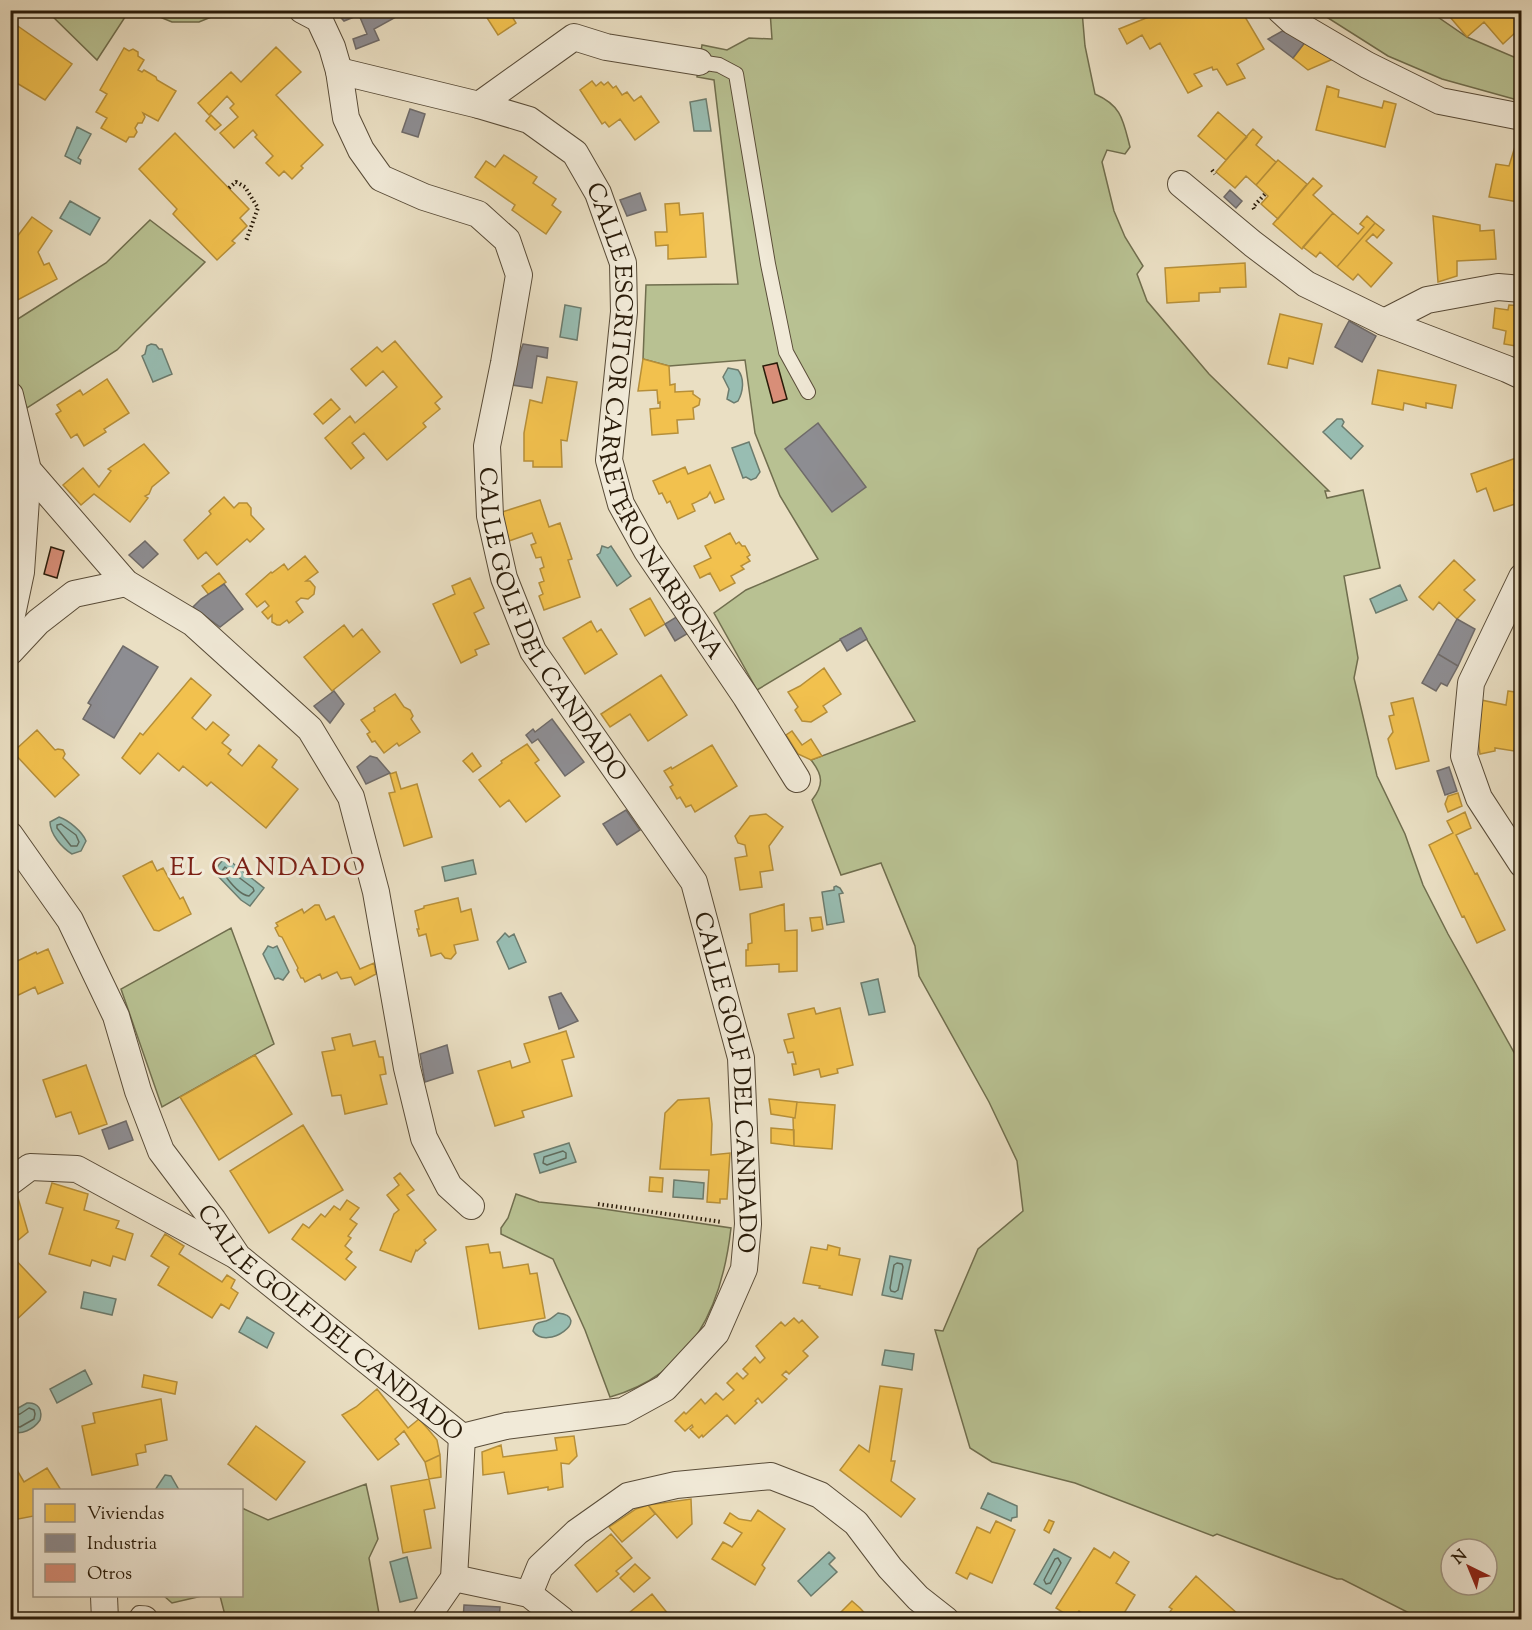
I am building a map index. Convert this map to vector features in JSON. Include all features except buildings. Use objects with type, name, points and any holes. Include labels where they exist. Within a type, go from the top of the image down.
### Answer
[{"type":"street","name":"CALLE GOLF DEL CANDADO","points":[[10,835],[70,920],[86,952],[116,1016],[138,1091],[161,1151],[238,1257],[462,1437],[506,1426],[623,1411],[665,1388],[716,1333],[744,1269],[748,1224],[741,1058],[694,882],[533,651],[504,578],[490,516],[487,446],[519,275],[507,240],[478,214],[424,197],[381,178],[361,150],[346,118],[339,71],[332,47],[319,19],[302,10]]},
{"type":"street","points":[[1280,10],[1292,21],[1368,65],[1440,101],[1521,117]]},
{"type":"street","points":[[479,105],[574,37],[606,47],[699,62]]},
{"type":"street","name":"CALLE ESCRITOR CARRETERO NARBONA","points":[[339,71],[479,105],[529,120],[575,153],[598,193],[623,263],[624,312],[609,460],[621,504],[647,551],[746,697],[797,779]]},
{"type":"street","points":[[1181,184],[1253,244],[1306,284],[1384,322],[1521,376]]},
{"type":"street","points":[[1384,322],[1427,300],[1498,287],[1521,290]]},
{"type":"street","points":[[10,395],[28,470],[21,572],[10,624]]},
{"type":"street","points":[[28,470],[126,583],[193,623],[310,729],[351,796],[376,892],[407,1068],[424,1138],[448,1186],[471,1206]]},
{"type":"street","points":[[1521,577],[1471,683],[1464,756],[1479,798],[1521,864]]},
{"type":"street","points":[[10,652],[38,622],[74,594],[126,583]]},
{"type":"street","points":[[10,1182],[30,1167],[77,1169],[238,1257]]},
{"type":"street","points":[[424,1620],[454,1578],[462,1437]]},
{"type":"street","points":[[530,1594],[540,1567],[577,1532],[628,1496],[676,1485],[771,1476],[820,1495],[856,1523],[904,1583],[918,1598],[946,1620]]},
{"type":"street","points":[[454,1578],[530,1594],[562,1620]]},
{"type":"street","points":[[104,1597],[105,1620]]},
{"type":"lane","points":[[699,62],[718,65],[736,74],[768,264],[786,352],[808,392]]},
{"type":"lane","points":[[134,1620],[139,1613],[145,1612],[152,1620]]},
{"type":"path","points":[[229,188],[236,182],[245,187],[258,208],[246,241]]},
{"type":"path","points":[[598,1204],[732,1224]]},
{"type":"green space","points":[[47,11],[129,11],[97,60]]},
{"type":"green space","points":[[145,11],[226,11],[199,22],[172,22]]},
{"type":"green space","points":[[770,11],[1082,11],[1085,46],[1095,94],[1111,104],[1120,115],[1130,147],[1125,154],[1107,150],[1102,162],[1114,211],[1125,237],[1143,266],[1137,274],[1147,301],[1209,374],[1329,491],[1325,491],[1327,498],[1363,490],[1380,568],[1344,576],[1358,658],[1354,678],[1377,776],[1405,834],[1423,885],[1521,1065],[1521,1619],[1475,1619],[1457,1614],[1417,1617],[1342,1579],[1217,1534],[1213,1536],[1075,1483],[992,1462],[970,1448],[935,1330],[943,1331],[978,1249],[1023,1211],[1017,1161],[989,1102],[919,976],[915,946],[881,863],[841,875],[812,800],[819,790],[820,775],[811,760],[915,721],[860,628],[757,690],[714,613],[746,590],[818,559],[780,496],[755,433],[745,360],[669,366],[643,359],[646,285],[738,284],[714,80],[697,77],[702,45],[727,50],[749,38],[772,39]]},
{"type":"green space","points":[[1317,11],[1429,11],[1467,37],[1521,60],[1521,101],[1442,79],[1388,56]]},
{"type":"green space","points":[[150,220],[205,262],[117,350],[27,408],[11,372],[10,324],[106,263]]},
{"type":"green space","points":[[231,928],[274,1044],[162,1107],[121,989]]},
{"type":"green space","points":[[516,1194],[539,1202],[597,1208],[731,1228],[727,1257],[710,1310],[698,1333],[682,1354],[662,1372],[638,1386],[610,1397],[585,1330],[553,1259],[501,1234],[501,1228],[508,1218]]},
{"type":"green space","points":[[366,1484],[378,1539],[369,1558],[380,1619],[226,1619],[220,1597],[243,1597],[243,1508],[268,1520]]},
{"type":"green space","points":[[165,1597],[198,1597],[172,1603]]},
{"type":"water","points":[[706,99],[711,131],[694,131],[690,102]]},
{"type":"water","points":[[77,127],[91,134],[78,158],[81,160],[80,164],[65,156]]},
{"type":"water","points":[[70,201],[100,218],[90,235],[60,218]]},
{"type":"water","points":[[565,305],[581,308],[577,340],[560,337]]},
{"type":"water","points":[[151,344],[162,349],[172,374],[153,382],[142,356],[147,346]]},
{"type":"water","points":[[728,368],[738,370],[742,381],[740,397],[734,403],[727,399],[729,389],[723,377]]},
{"type":"water","points":[[1337,419],[1342,419],[1344,422],[1342,426],[1363,446],[1351,459],[1323,432]]},
{"type":"water","points":[[749,442],[760,472],[756,478],[751,480],[743,478],[732,448]]},
{"type":"water","points":[[602,546],[608,548],[611,546],[631,576],[617,586],[597,555]]},
{"type":"water","points":[[1400,585],[1407,600],[1376,613],[1370,599]]},
{"type":"water","points":[[59,817],[74,826],[84,837],[86,841],[81,851],[72,854],[54,836],[50,822]]},
{"type":"water","points":[[225,857],[264,888],[250,906],[241,900],[214,871]]},
{"type":"water","points":[[473,860],[476,874],[445,881],[442,867]]},
{"type":"water","points":[[836,886],[843,893],[839,894],[844,922],[827,925],[822,892],[834,890]]},
{"type":"water","points":[[505,933],[509,937],[514,934],[526,962],[509,969],[497,942]]},
{"type":"water","points":[[268,946],[273,948],[277,946],[289,972],[283,980],[275,979],[263,954]]},
{"type":"water","points":[[878,979],[885,1012],[869,1015],[861,983]]},
{"type":"water","points":[[569,1143],[576,1162],[540,1173],[534,1154]]},
{"type":"water","points":[[674,1180],[704,1183],[703,1199],[673,1197]]},
{"type":"water","points":[[890,1256],[911,1260],[902,1299],[882,1295]]},
{"type":"water","points":[[84,1292],[116,1299],[112,1315],[81,1308]]},
{"type":"water","points":[[558,1313],[568,1316],[571,1320],[564,1331],[548,1338],[533,1331],[537,1323],[549,1320]]},
{"type":"water","points":[[247,1317],[274,1333],[267,1348],[239,1332]]},
{"type":"water","points":[[885,1350],[914,1354],[912,1370],[882,1365]]},
{"type":"water","points":[[85,1370],[92,1384],[57,1403],[50,1389]]},
{"type":"water","points":[[27,1403],[39,1407],[40,1420],[27,1431],[19,1433],[11,1431],[11,1412]]},
{"type":"water","points":[[165,1475],[171,1476],[178,1489],[156,1489]]},
{"type":"water","points":[[988,1493],[1017,1506],[1017,1517],[1012,1518],[1011,1521],[981,1508]]},
{"type":"water","points":[[1054,1549],[1071,1558],[1051,1594],[1034,1584]]},
{"type":"water","points":[[829,1552],[835,1558],[829,1564],[837,1572],[811,1596],[798,1581]]},
{"type":"water","points":[[407,1557],[417,1598],[400,1602],[390,1562]]},
{"type":"district","name":"EL CANDADO","points":[[268,866]]}]
